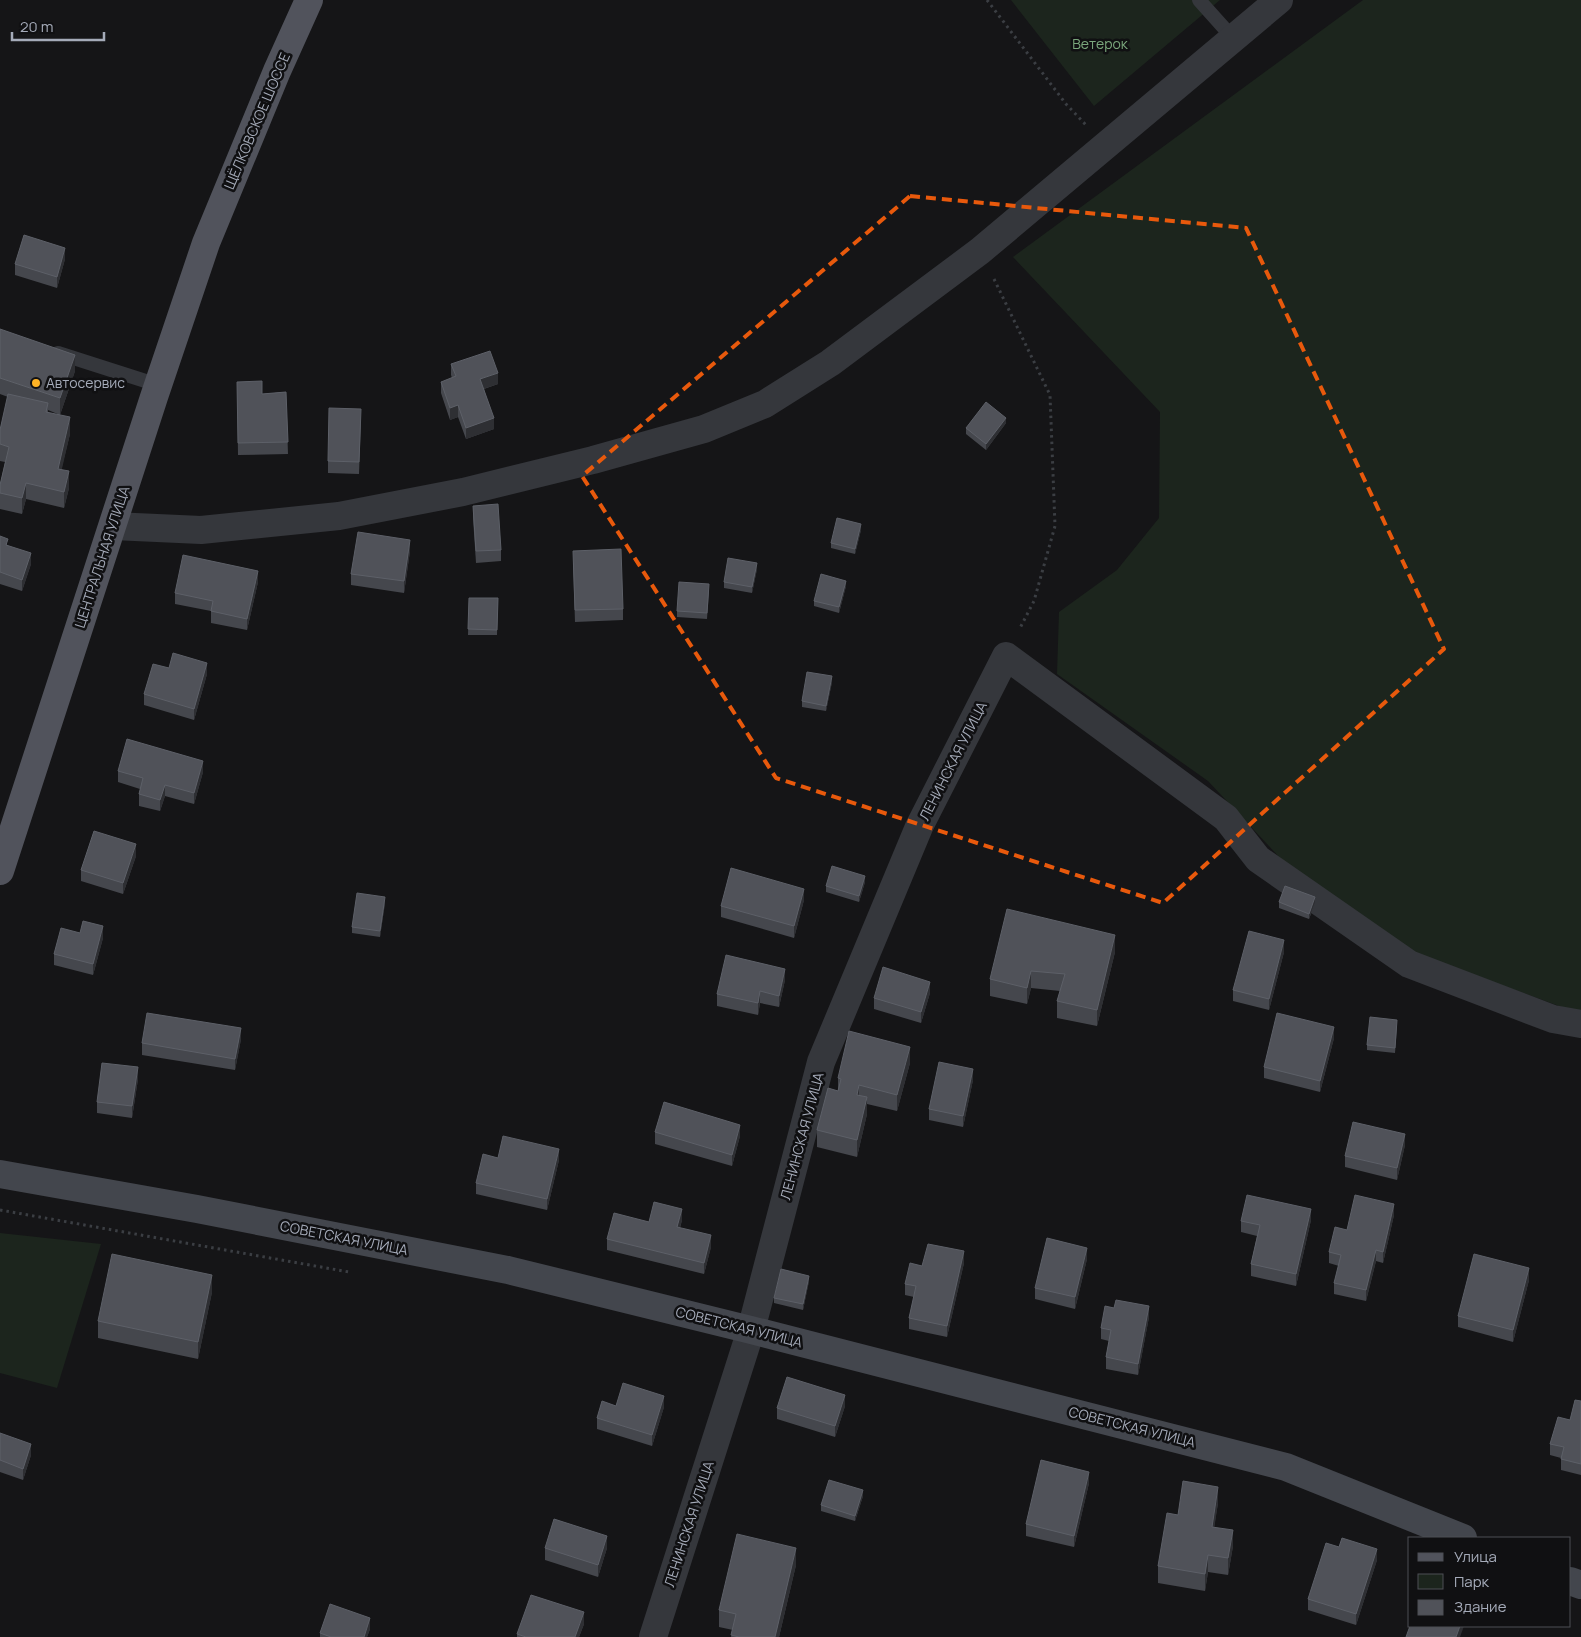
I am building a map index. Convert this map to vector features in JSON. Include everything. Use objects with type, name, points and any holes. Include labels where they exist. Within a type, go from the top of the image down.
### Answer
[{"type":"main road","name":"ЩЁЛКОВСКОЕ ШОССЕ","points":[[206,243],[308,0]]},
{"type":"main road","name":"ЦЕНТРАЛЬНАЯ УЛИЦА","points":[[1,864],[206,243]]},
{"type":"main road","name":"СОВЕТСКАЯ УЛИЦА","points":[[0,1174],[508,1270],[751,1330],[1286,1467],[1461,1537]]},
{"type":"street","points":[[113,526],[201,530],[339,516],[463,492],[593,460],[704,429],[766,404],[830,363],[980,251],[1279,0]]},
{"type":"street","points":[[1006,656],[1226,818],[1258,859],[1409,964],[1553,1019],[1581,1024]]},
{"type":"street","name":"ЛЕНИНСКАЯ УЛИЦА","points":[[653,1637],[751,1330],[821,1062],[919,827],[1006,656]]},
{"type":"lane","points":[[1199,0],[1233,38]]},
{"type":"lane","points":[[42,348],[158,385]]},
{"type":"path","points":[[988,0],[1066,104],[1106,145]]},
{"type":"path","points":[[980,251],[1050,396],[1055,526],[1034,601],[1006,656]]},
{"type":"path","points":[[0,1210],[353,1272]]},
{"type":"highlighted area","points":[[910,196],[1246,228],[1444,649],[1163,903],[776,778],[582,476]]},
{"type":"green space","name":"Ветерок","points":[[1011,0],[1220,0],[1094,106]]},
{"type":"green space","points":[[1363,0],[1581,0],[1581,1014],[1374,939],[1283,861],[1208,781],[1057,674],[1059,612],[1117,570],[1159,518],[1160,412],[1013,257]]},
{"type":"green space","points":[[0,1233],[101,1244],[57,1388],[0,1373]]},
{"type":"building","points":[[24,235],[65,248],[57,277],[15,264]]},
{"type":"building","name":"Автосервис","points":[[0,329],[75,355],[60,398],[0,378]]},
{"type":"building","points":[[490,351],[498,373],[480,379],[494,418],[466,428],[458,405],[450,408],[441,382],[456,376],[451,364]]},
{"type":"building","points":[[262,381],[262,394],[286,392],[288,442],[238,443],[237,382]]},
{"type":"building","points":[[8,394],[48,403],[46,412],[70,417],[58,469],[69,471],[64,492],[26,483],[22,498],[0,493],[0,485],[9,447],[0,444],[0,430]]},
{"type":"building","points":[[986,402],[1006,418],[986,444],[966,428]]},
{"type":"building","points":[[329,408],[361,409],[359,462],[328,461]]},
{"type":"building","points":[[498,504],[501,550],[476,551],[473,506]]},
{"type":"building","points":[[837,518],[861,524],[855,549],[831,543]]},
{"type":"building","points":[[358,532],[410,540],[404,581],[351,574]]},
{"type":"building","points":[[0,536],[8,539],[6,545],[31,553],[22,580],[0,572]]},
{"type":"building","points":[[621,549],[623,609],[575,610],[573,551]]},
{"type":"building","points":[[183,555],[258,571],[247,619],[211,611],[213,601],[175,593]]},
{"type":"building","points":[[728,558],[757,563],[752,587],[724,582]]},
{"type":"building","points":[[821,574],[846,581],[839,607],[814,601]]},
{"type":"building","points":[[679,582],[709,584],[707,613],[677,611]]},
{"type":"building","points":[[469,598],[498,598],[497,630],[468,629]]},
{"type":"building","points":[[173,653],[207,663],[194,709],[144,694],[153,664],[169,668]]},
{"type":"building","points":[[807,672],[832,676],[826,706],[802,701]]},
{"type":"building","points":[[127,739],[203,761],[194,793],[165,785],[160,800],[139,794],[143,778],[118,771]]},
{"type":"building","points":[[94,831],[136,844],[123,883],[81,870]]},
{"type":"building","points":[[832,866],[865,876],[859,896],[826,886]]},
{"type":"building","points":[[731,868],[804,889],[794,926],[721,906]]},
{"type":"building","points":[[1285,886],[1315,897],[1309,914],[1279,902]]},
{"type":"building","points":[[357,893],[385,897],[380,931],[352,927]]},
{"type":"building","points":[[1007,909],[1115,935],[1097,1010],[1057,1001],[1065,974],[1031,971],[1027,988],[990,979]]},
{"type":"building","points":[[83,921],[103,926],[93,964],[54,954],[61,928],[80,933]]},
{"type":"building","points":[[1249,931],[1284,940],[1269,999],[1233,990]]},
{"type":"building","points":[[726,955],[785,969],[779,996],[760,991],[758,1003],[717,994]]},
{"type":"building","points":[[883,967],[930,982],[921,1012],[874,998]]},
{"type":"building","points":[[147,1013],[241,1028],[235,1059],[142,1043]]},
{"type":"building","points":[[1277,1013],[1334,1027],[1320,1081],[1264,1067]]},
{"type":"building","points":[[1370,1017],[1397,1020],[1395,1048],[1367,1045]]},
{"type":"building","points":[[849,1031],[910,1047],[897,1095],[859,1085],[857,1095],[867,1097],[857,1140],[817,1130],[828,1088],[838,1091],[841,1079],[838,1078]]},
{"type":"building","points":[[939,1062],[973,1069],[963,1116],[929,1109]]},
{"type":"building","points":[[102,1063],[138,1067],[132,1106],[97,1102]]},
{"type":"building","points":[[664,1102],[740,1125],[732,1155],[655,1132]]},
{"type":"building","points":[[1353,1122],[1405,1134],[1397,1168],[1345,1156]]},
{"type":"building","points":[[503,1136],[559,1149],[547,1199],[476,1183],[483,1154],[498,1158]]},
{"type":"building","points":[[1247,1195],[1311,1209],[1296,1274],[1251,1264],[1260,1225],[1241,1221]]},
{"type":"building","points":[[1355,1195],[1394,1204],[1383,1252],[1376,1250],[1366,1290],[1334,1283],[1341,1255],[1329,1252],[1335,1227],[1347,1230]]},
{"type":"building","points":[[654,1202],[682,1209],[677,1227],[711,1235],[704,1263],[607,1239],[614,1213],[649,1222]]},
{"type":"building","points":[[1047,1238],[1087,1248],[1075,1297],[1035,1288]]},
{"type":"building","points":[[928,1244],[964,1251],[947,1326],[909,1318],[916,1286],[905,1284],[910,1263],[922,1266]]},
{"type":"building","points":[[112,1254],[212,1275],[198,1342],[98,1321]]},
{"type":"building","points":[[1474,1254],[1529,1268],[1513,1330],[1458,1316]]},
{"type":"building","points":[[781,1269],[809,1276],[803,1304],[774,1298]]},
{"type":"building","points":[[1116,1300],[1149,1306],[1138,1364],[1106,1357],[1111,1330],[1101,1328],[1105,1306],[1114,1308]]},
{"type":"building","points":[[787,1377],[845,1395],[835,1426],[777,1408]]},
{"type":"building","points":[[623,1383],[664,1396],[652,1435],[597,1418],[602,1401],[616,1406]]},
{"type":"building","points":[[1575,1400],[1581,1401],[1581,1464],[1561,1459],[1564,1447],[1550,1444],[1558,1417],[1570,1420]]},
{"type":"building","points":[[0,1433],[31,1444],[23,1469],[0,1460]]},
{"type":"building","points":[[1041,1460],[1089,1472],[1074,1536],[1026,1524]]},
{"type":"building","points":[[829,1480],[863,1490],[855,1516],[821,1505]]},
{"type":"building","points":[[1183,1481],[1218,1487],[1212,1527],[1233,1530],[1228,1558],[1208,1555],[1205,1574],[1158,1566],[1167,1513],[1178,1515]]},
{"type":"building","points":[[554,1519],[607,1536],[598,1565],[545,1548]]},
{"type":"building","points":[[737,1534],[796,1548],[775,1637],[739,1637],[731,1635],[736,1614],[719,1610]]},
{"type":"building","points":[[1342,1538],[1377,1549],[1356,1614],[1308,1599],[1326,1543],[1339,1547]]},
{"type":"building","points":[[531,1595],[584,1612],[575,1637],[526,1637],[517,1634]]},
{"type":"building","points":[[330,1604],[370,1618],[364,1637],[331,1637],[320,1633]]},
{"type":"building","points":[[1410,1627],[1460,1627],[1456,1637],[1406,1637]]},
{"type":"place","name":"Автосервис","points":[[36,383]]}]
